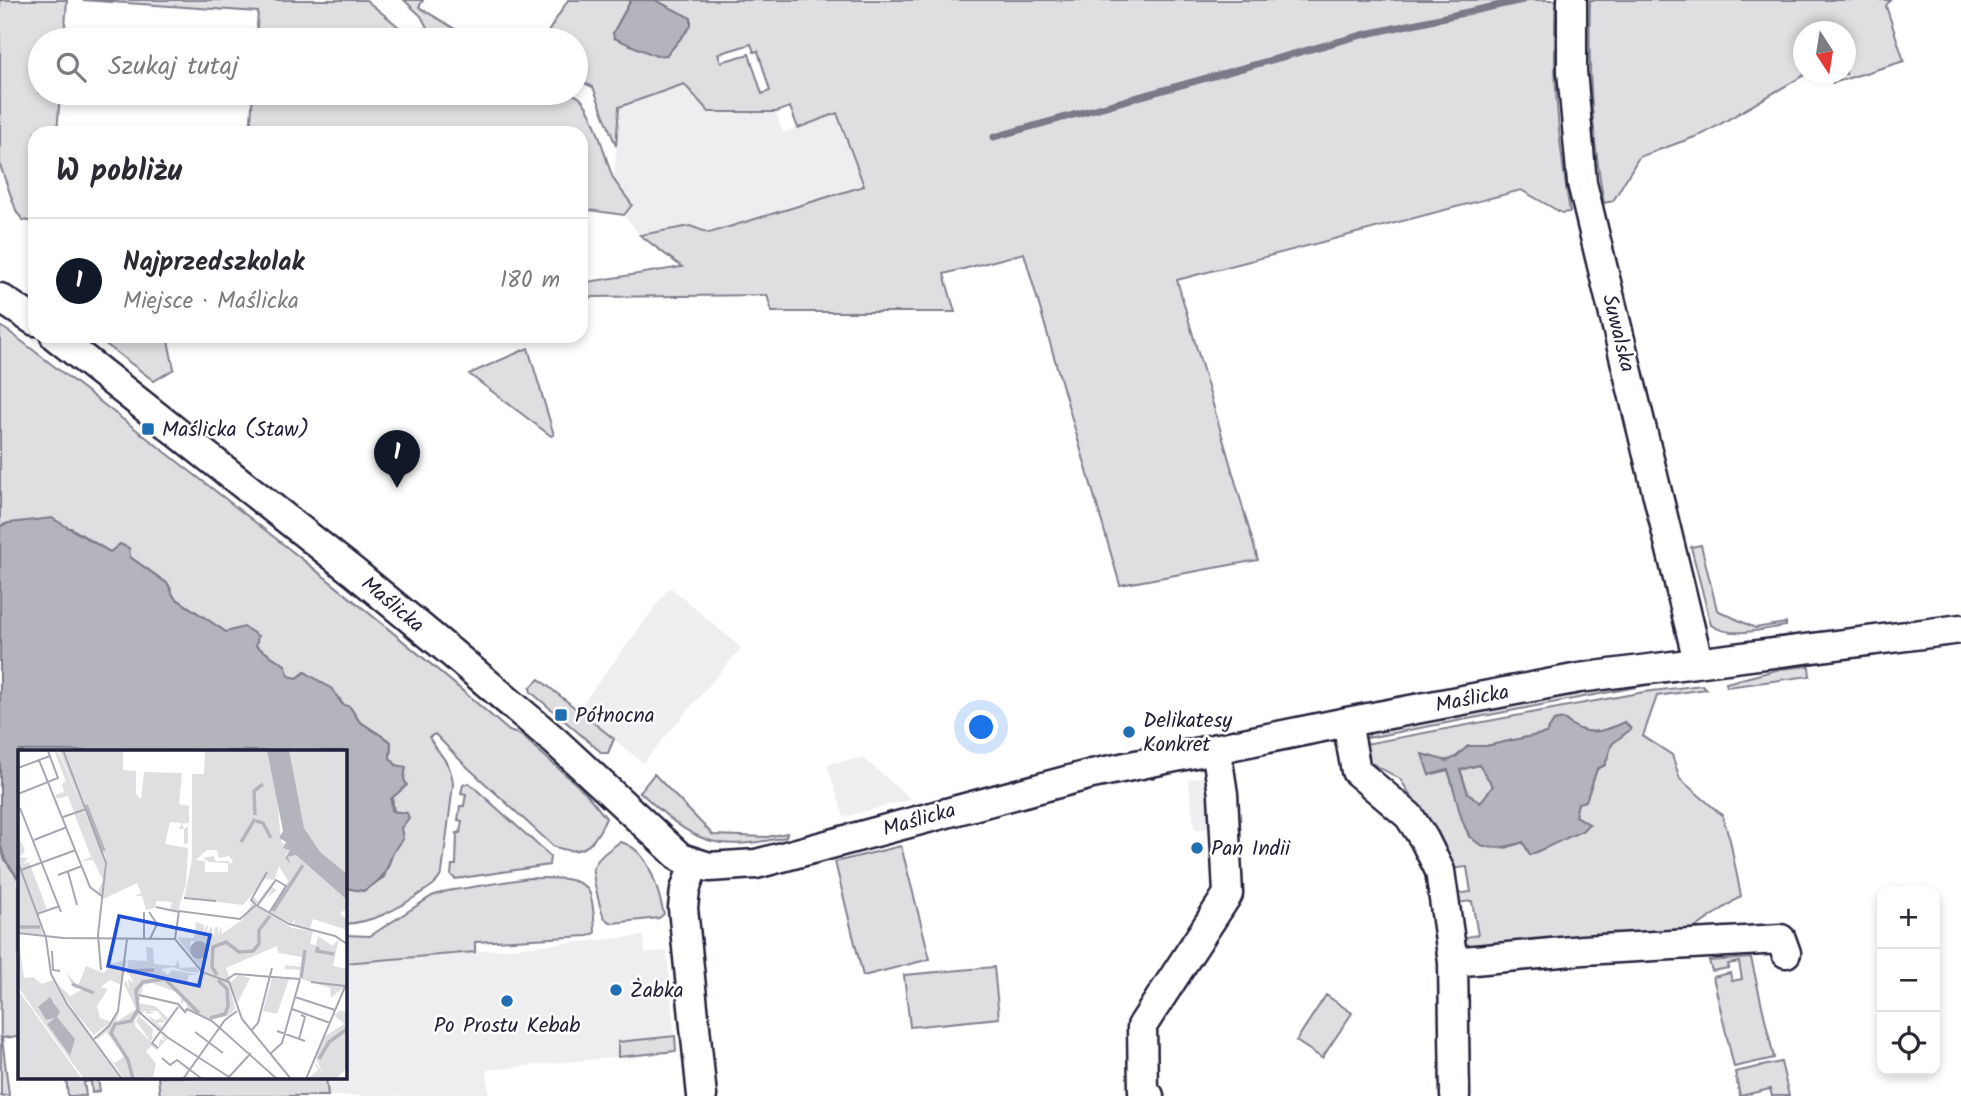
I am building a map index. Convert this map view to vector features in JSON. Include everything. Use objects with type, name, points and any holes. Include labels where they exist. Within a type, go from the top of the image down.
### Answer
[{"type":"street","name":"Suwalska","points":[[1573,0],[1572,71],[1582,183],[1698,662]]},
{"type":"street","points":[[0,298],[28,316]]},
{"type":"street","name":"Maślicka","points":[[64,343],[355,573],[555,741],[681,858],[694,864],[723,868],[756,864],[1092,774],[1579,678],[1961,629]]},
{"type":"street","points":[[1347,722],[1356,771],[1409,816],[1440,871],[1453,962],[1455,1096]]},
{"type":"street","points":[[1149,1096],[1143,1092],[1142,1026],[1228,894],[1223,794],[1216,748]]},
{"type":"street","points":[[694,864],[685,890],[683,908],[702,1096]]},
{"type":"street","points":[[1453,962],[1583,950],[1781,939],[1786,953]]},
{"type":"shaded area","points":[[0,0],[67,0],[65,28],[28,28],[28,105],[59,105],[58,126],[28,126],[28,221],[23,220],[17,213],[0,165]]},
{"type":"shaded area","points":[[82,0],[366,0],[400,28],[257,28],[258,12]]},
{"type":"shaded area","points":[[404,0],[423,0],[419,7],[453,28],[427,28],[421,16]]},
{"type":"shaded area","points":[[568,0],[631,0],[613,33],[667,55],[691,19],[655,0],[1556,0],[1557,106],[1570,212],[1562,213],[1521,190],[1177,280],[1258,560],[1120,585],[1024,253],[944,274],[955,312],[772,312],[767,295],[588,298],[588,282],[682,267],[640,235],[690,226],[709,233],[864,186],[837,113],[798,128],[790,107],[776,112],[709,112],[684,84],[619,107],[616,146],[593,87],[588,85],[588,28],[550,28]],"holes":[[[751,44],[754,52],[758,51],[770,91],[762,94],[749,54],[721,62],[718,54]]]},
{"type":"shaded area","points":[[631,0],[655,0],[691,18],[691,26],[667,55],[656,56],[614,38],[613,33]]},
{"type":"shaded area","points":[[1590,0],[1890,0],[1886,6],[1904,61],[1856,76],[1856,21],[1793,21],[1793,82],[1703,134],[1639,157],[1613,201],[1604,203],[1596,153]]},
{"type":"shaded area","points":[[684,84],[709,112],[776,112],[783,133],[837,113],[865,186],[709,233],[690,226],[640,235],[624,215],[632,205],[614,179],[619,107]]},
{"type":"shaded area","points":[[252,105],[585,105],[613,178],[632,205],[624,215],[588,210],[588,126],[251,126]]},
{"type":"shaded area","points":[[0,326],[263,528],[509,731],[521,735],[585,792],[606,818],[597,835],[586,847],[572,850],[553,846],[435,734],[429,737],[448,765],[453,785],[442,873],[432,886],[392,911],[365,921],[346,924],[346,888],[363,891],[384,877],[395,847],[403,839],[393,802],[396,765],[390,758],[391,742],[359,721],[350,707],[342,704],[340,699],[297,678],[289,677],[284,665],[256,646],[244,628],[226,632],[174,597],[168,584],[130,557],[110,552],[71,528],[9,523],[0,526]]},
{"type":"shaded area","points":[[104,343],[168,343],[174,369],[154,381]]},
{"type":"shaded area","points":[[528,348],[554,435],[551,436],[469,374]]},
{"type":"shaded area","points":[[52,518],[110,552],[120,544],[129,548],[130,557],[168,584],[174,597],[226,632],[244,627],[258,636],[256,646],[285,665],[289,676],[297,678],[305,672],[332,689],[342,704],[350,707],[359,721],[391,742],[390,758],[396,765],[406,767],[404,779],[407,785],[391,799],[392,811],[407,813],[409,818],[401,828],[403,839],[380,879],[363,891],[346,888],[346,750],[18,750],[18,878],[5,860],[0,843],[0,526]]},
{"type":"shaded area","points":[[1701,545],[1717,610],[1755,628],[1786,623],[1786,626],[1737,632],[1711,625],[1691,547]]},
{"type":"shaded area","points":[[670,587],[741,648],[643,763],[578,710]]},
{"type":"shaded area","points":[[1809,666],[1810,676],[1727,687],[1726,683],[1780,669]]},
{"type":"shaded area","points":[[1704,674],[1705,677],[1642,686],[1367,738],[1372,731],[1582,690]]},
{"type":"shaded area","points":[[539,679],[614,739],[608,753],[602,753],[531,692],[530,688]]},
{"type":"shaded area","points":[[1702,685],[1706,689],[1657,696],[1643,736],[1672,755],[1680,779],[1722,815],[1741,896],[1692,930],[1472,948],[1464,944],[1461,938],[1478,935],[1472,901],[1456,903],[1455,894],[1471,892],[1467,867],[1450,869],[1419,808],[1400,779],[1366,760],[1365,744],[1644,692]],"holes":[[[1564,719],[1572,725],[1594,732],[1624,722],[1605,765],[1597,769],[1586,800],[1578,802],[1575,816],[1589,824],[1530,855],[1523,842],[1506,848],[1469,837],[1448,770],[1436,759],[1450,760],[1468,746],[1486,746],[1547,733],[1554,721]]]},
{"type":"shaded area","points":[[1564,719],[1579,729],[1594,732],[1625,722],[1631,729],[1612,744],[1605,765],[1597,769],[1586,801],[1578,803],[1575,816],[1589,824],[1582,831],[1530,855],[1523,842],[1487,847],[1475,841],[1462,819],[1448,770],[1429,775],[1422,754],[1447,761],[1468,746],[1486,746],[1546,733],[1554,721]],"holes":[[[1479,765],[1493,786],[1480,803],[1468,793],[1460,770]]]},
{"type":"shaded area","points":[[863,758],[911,799],[844,817],[827,764]]},
{"type":"shaded area","points":[[1479,765],[1493,786],[1480,803],[1468,793],[1460,769]]},
{"type":"shaded area","points":[[654,774],[713,835],[767,837],[787,833],[786,837],[740,844],[722,843],[690,832],[640,792]]},
{"type":"shaded area","points":[[1211,776],[1214,828],[1195,830],[1188,779]]},
{"type":"shaded area","points":[[469,783],[550,856],[549,865],[455,879],[451,875],[452,865],[456,865],[457,833],[460,833],[462,821],[458,820],[460,806],[464,806],[466,794],[461,793],[463,785]]},
{"type":"shaded area","points":[[620,842],[639,853],[651,871],[664,914],[659,918],[613,923],[604,917],[593,869],[608,850]]},
{"type":"shaded area","points":[[0,843],[5,860],[18,879],[18,1036],[2,1038],[9,1095],[1,1096]]},
{"type":"shaded area","points":[[901,846],[930,959],[863,976],[835,862]]},
{"type":"shaded area","points":[[529,878],[572,880],[580,883],[590,894],[595,933],[588,936],[475,942],[475,952],[346,963],[346,935],[370,936],[432,896],[447,891]]},
{"type":"shaded area","points":[[644,936],[645,953],[667,951],[676,1051],[487,1070],[489,1096],[328,1096],[326,1078],[346,1078],[346,963]]},
{"type":"shaded area","points":[[1751,958],[1774,1058],[1734,1067],[1713,977],[1730,973],[1732,981],[1742,979],[1739,962],[1728,964],[1729,968],[1712,971],[1709,961]]},
{"type":"shaded area","points":[[994,967],[999,1018],[910,1027],[904,975]]},
{"type":"shaded area","points":[[1326,995],[1352,1013],[1322,1058],[1296,1041]]},
{"type":"shaded area","points":[[675,1036],[676,1051],[618,1057],[618,1042]]},
{"type":"shaded area","points":[[1781,1062],[1789,1096],[1772,1096],[1770,1089],[1740,1096],[1735,1072]]},
{"type":"shaded area","points":[[66,1078],[119,1078],[98,1080],[100,1091],[92,1093],[91,1081],[84,1082],[86,1096],[68,1096]]},
{"type":"shaded area","points":[[158,1078],[326,1078],[328,1096],[160,1096]]},
{"type":"waterway","points":[[994,137],[1362,35],[1523,0]]},
{"type":"place","name":"Maślicka (Staw)","points":[[148,429]]},
{"type":"place","name":"Najprzedszkolak","points":[[397,488]]},
{"type":"place","name":"Północna","points":[[561,715]]},
{"type":"place","name":"Delikatesy Konkret","points":[[1129,732]]},
{"type":"place","name":"Pan Indii","points":[[1197,848]]},
{"type":"place","name":"Żabka","points":[[616,990]]},
{"type":"place","name":"Po Prostu Kebab","points":[[507,1001]]}]
